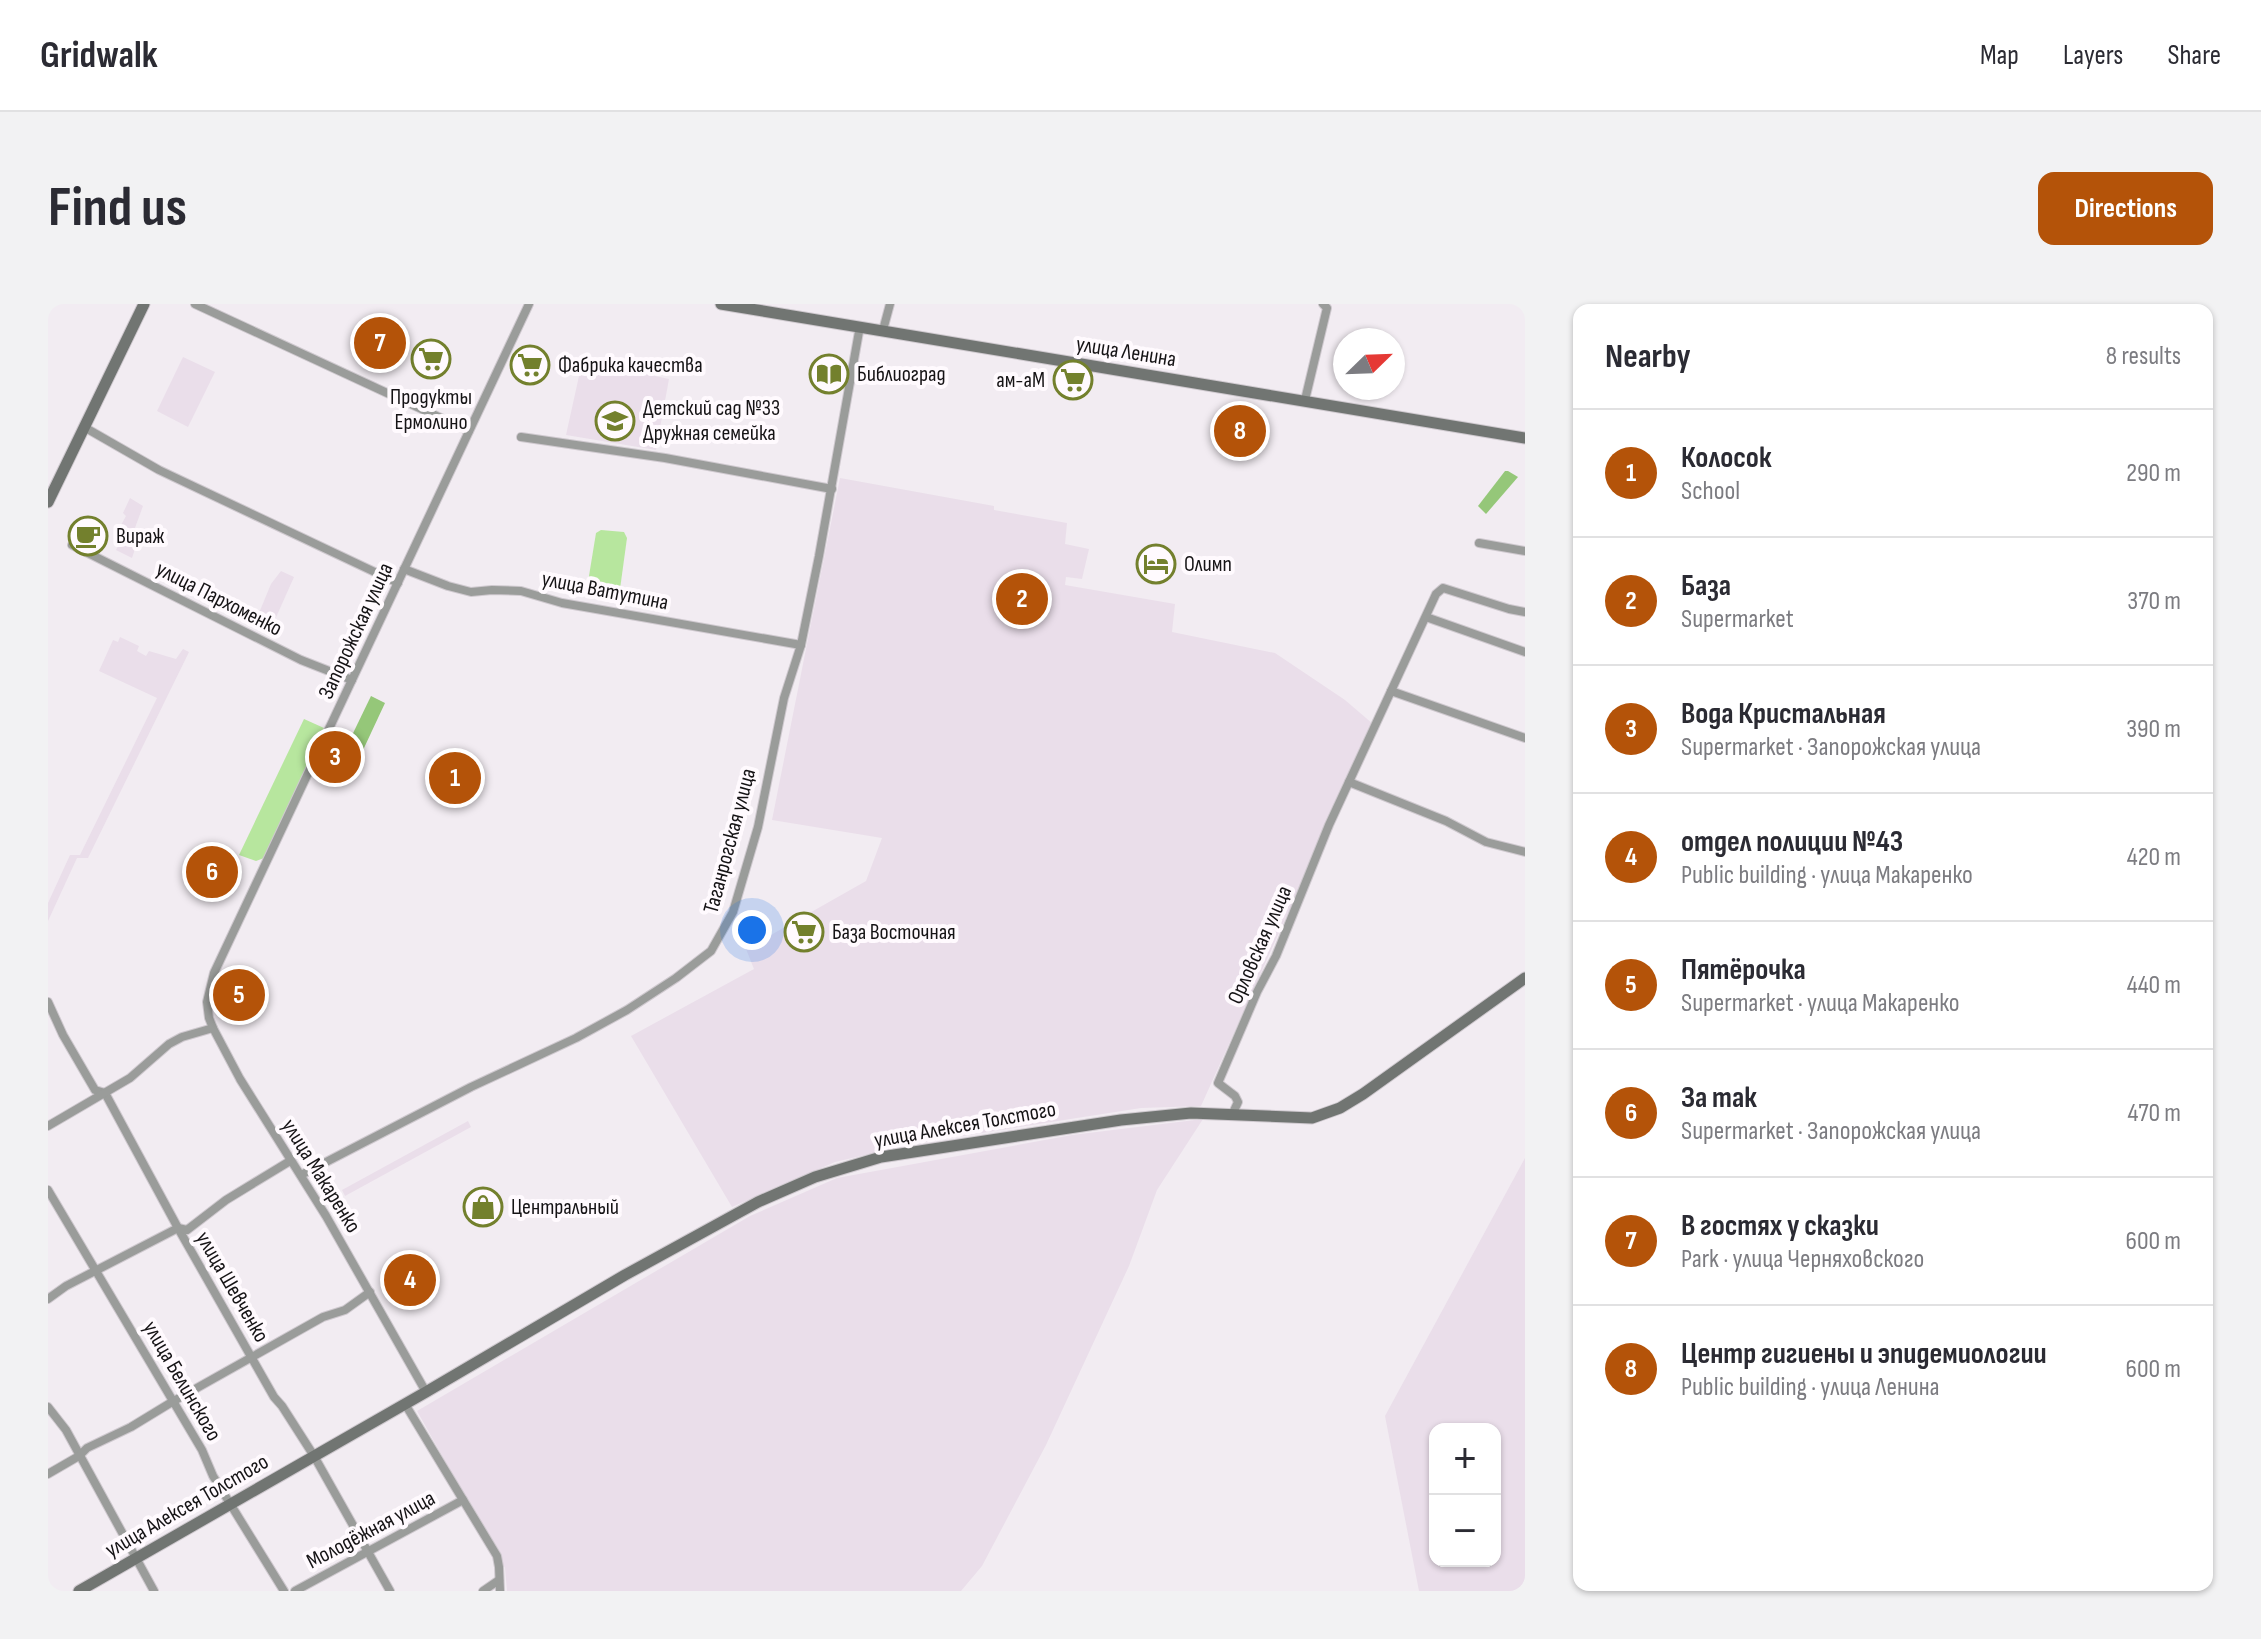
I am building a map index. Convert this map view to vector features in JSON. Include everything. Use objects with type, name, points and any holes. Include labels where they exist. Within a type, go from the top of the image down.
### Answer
[{"type":"street","points":[[48,502],[144,304]]},
{"type":"street","points":[[195,304],[469,431]]},
{"type":"street","name":"Запорожская улица","points":[[214,973],[529,304]]},
{"type":"street","name":"улица Ленина","points":[[721,304],[1525,438]]},
{"type":"street","points":[[883,330],[890,304]]},
{"type":"street","points":[[1305,400],[1327,308],[1323,304]]},
{"type":"street","name":"Таганрогская улица","points":[[301,1175],[471,1087],[576,1038],[627,1010],[711,951],[733,912],[758,827],[784,698],[801,645],[860,326]]},
{"type":"street","points":[[84,427],[159,470],[398,583]]},
{"type":"street","points":[[521,437],[665,458],[832,489]]},
{"type":"street","points":[[1479,543],[1525,551]]},
{"type":"street","name":"улица Пархоменко","points":[[72,545],[301,660],[352,680]]},
{"type":"street","name":"улица Ватутина","points":[[404,569],[471,592],[521,591],[562,603],[801,645]]},
{"type":"street","name":"Орловская улица","points":[[1232,1115],[1238,1102],[1218,1083],[1276,956],[1329,825],[1436,594],[1443,588],[1525,612]]},
{"type":"street","points":[[1426,617],[1525,652]]},
{"type":"street","points":[[1391,691],[1525,738]]},
{"type":"street","points":[[1349,782],[1446,821],[1486,842],[1525,852]]},
{"type":"street","name":"улица Макаренко","points":[[214,973],[207,1002],[213,1028],[240,1079],[301,1175],[426,1392]]},
{"type":"street","name":"улица Алексея Толстого","points":[[79,1591],[714,1225],[815,1177],[881,1157],[1029,1133],[1177,1114],[1312,1118],[1340,1108],[1363,1094],[1525,978]]},
{"type":"street","name":"улица Шевченко","points":[[48,1002],[63,1035],[95,1090],[105,1093],[274,1397],[314,1456],[390,1591]]},
{"type":"street","points":[[48,1126],[130,1078],[169,1044],[213,1028]]},
{"type":"street","points":[[48,1299],[66,1286],[178,1228],[187,1230],[226,1200],[290,1161]]},
{"type":"street","name":"улица Белинского","points":[[48,1190],[202,1450],[213,1476],[284,1591]]},
{"type":"street","points":[[48,1474],[87,1448],[131,1427],[323,1317],[345,1310],[370,1292]]},
{"type":"street","points":[[405,1404],[497,1556],[500,1591]]},
{"type":"street","points":[[48,1407],[66,1430],[154,1591]]},
{"type":"street","name":"Молодёжная улица","points":[[295,1591],[463,1500]]},
{"type":"street","points":[[483,1591],[499,1580]]},
{"type":"shaded area","points":[[183,357],[215,372],[188,427],[157,411]]},
{"type":"shaded area","name":"Детский сад №33 Дружная семейка","points":[[609,366],[669,379],[656,450],[566,435],[579,376]]},
{"type":"shaded area","points":[[840,478],[994,506],[994,510],[1067,523],[1065,544],[1089,549],[1082,579],[1066,577],[1065,585],[1175,604],[1172,632],[1275,653],[1345,700],[1373,724],[1201,1106],[1141,1108],[917,1143],[835,1162],[732,1207],[631,1036],[754,969],[746,949],[866,881],[882,838],[772,820]]},
{"type":"shaded area","points":[[130,498],[143,506],[132,536],[138,540],[132,558],[116,550],[121,541],[114,538],[126,516],[123,513]]},
{"type":"shaded area","points":[[281,571],[294,577],[269,633],[254,625],[271,584]]},
{"type":"shaded area","points":[[120,637],[139,646],[137,651],[146,656],[149,651],[176,659],[183,649],[189,652],[88,858],[77,858],[48,921],[48,903],[70,855],[80,855],[157,698],[99,671],[113,640],[118,642]]},
{"type":"shaded area","points":[[1203,1119],[1157,1190],[1129,1266],[1046,1445],[982,1566],[961,1591],[507,1591],[505,1568],[417,1411],[750,1216],[837,1178],[1072,1135]]},
{"type":"shaded area","points":[[468,1121],[471,1127],[345,1196],[342,1190]]},
{"type":"shaded area","points":[[1525,1158],[1525,1591],[1419,1591],[1385,1416]]},
{"type":"green space","points":[[1505,471],[1518,477],[1486,514],[1478,506]]},
{"type":"green space","points":[[601,530],[624,532],[627,538],[620,589],[615,592],[592,589],[588,582],[596,533]]},
{"type":"green space","points":[[371,696],[385,703],[357,763],[342,756]]},
{"type":"green space","points":[[304,719],[324,728],[264,858],[256,861],[239,855]]},
{"type":"place","name":"В гостях у сказки","points":[[380,343]]},
{"type":"place","name":"Продукты Ермолино","points":[[431,359]]},
{"type":"place","name":"Фабрика качества","points":[[530,365]]},
{"type":"place","name":"Библиоград","points":[[829,374]]},
{"type":"place","name":"ам-аМ","points":[[1073,380]]},
{"type":"place","name":"Детский сад №33 Дружная семейка","points":[[615,421]]},
{"type":"place","name":"Центр гигиены и эпидемиологии","points":[[1240,431]]},
{"type":"place","name":"Вираж","points":[[88,536]]},
{"type":"place","name":"Олимп","points":[[1156,564]]},
{"type":"place","name":"База","points":[[1022,599]]},
{"type":"place","name":"Вода Кристальная","points":[[335,757]]},
{"type":"place","name":"Колосок","points":[[455,778]]},
{"type":"place","name":"За так","points":[[212,872]]},
{"type":"place","name":"База Восточная","points":[[804,932]]},
{"type":"place","name":"Пятёрочка","points":[[239,995]]},
{"type":"place","name":"Центральный","points":[[483,1207]]},
{"type":"place","name":"отдел полиции №43","points":[[410,1280]]}]
